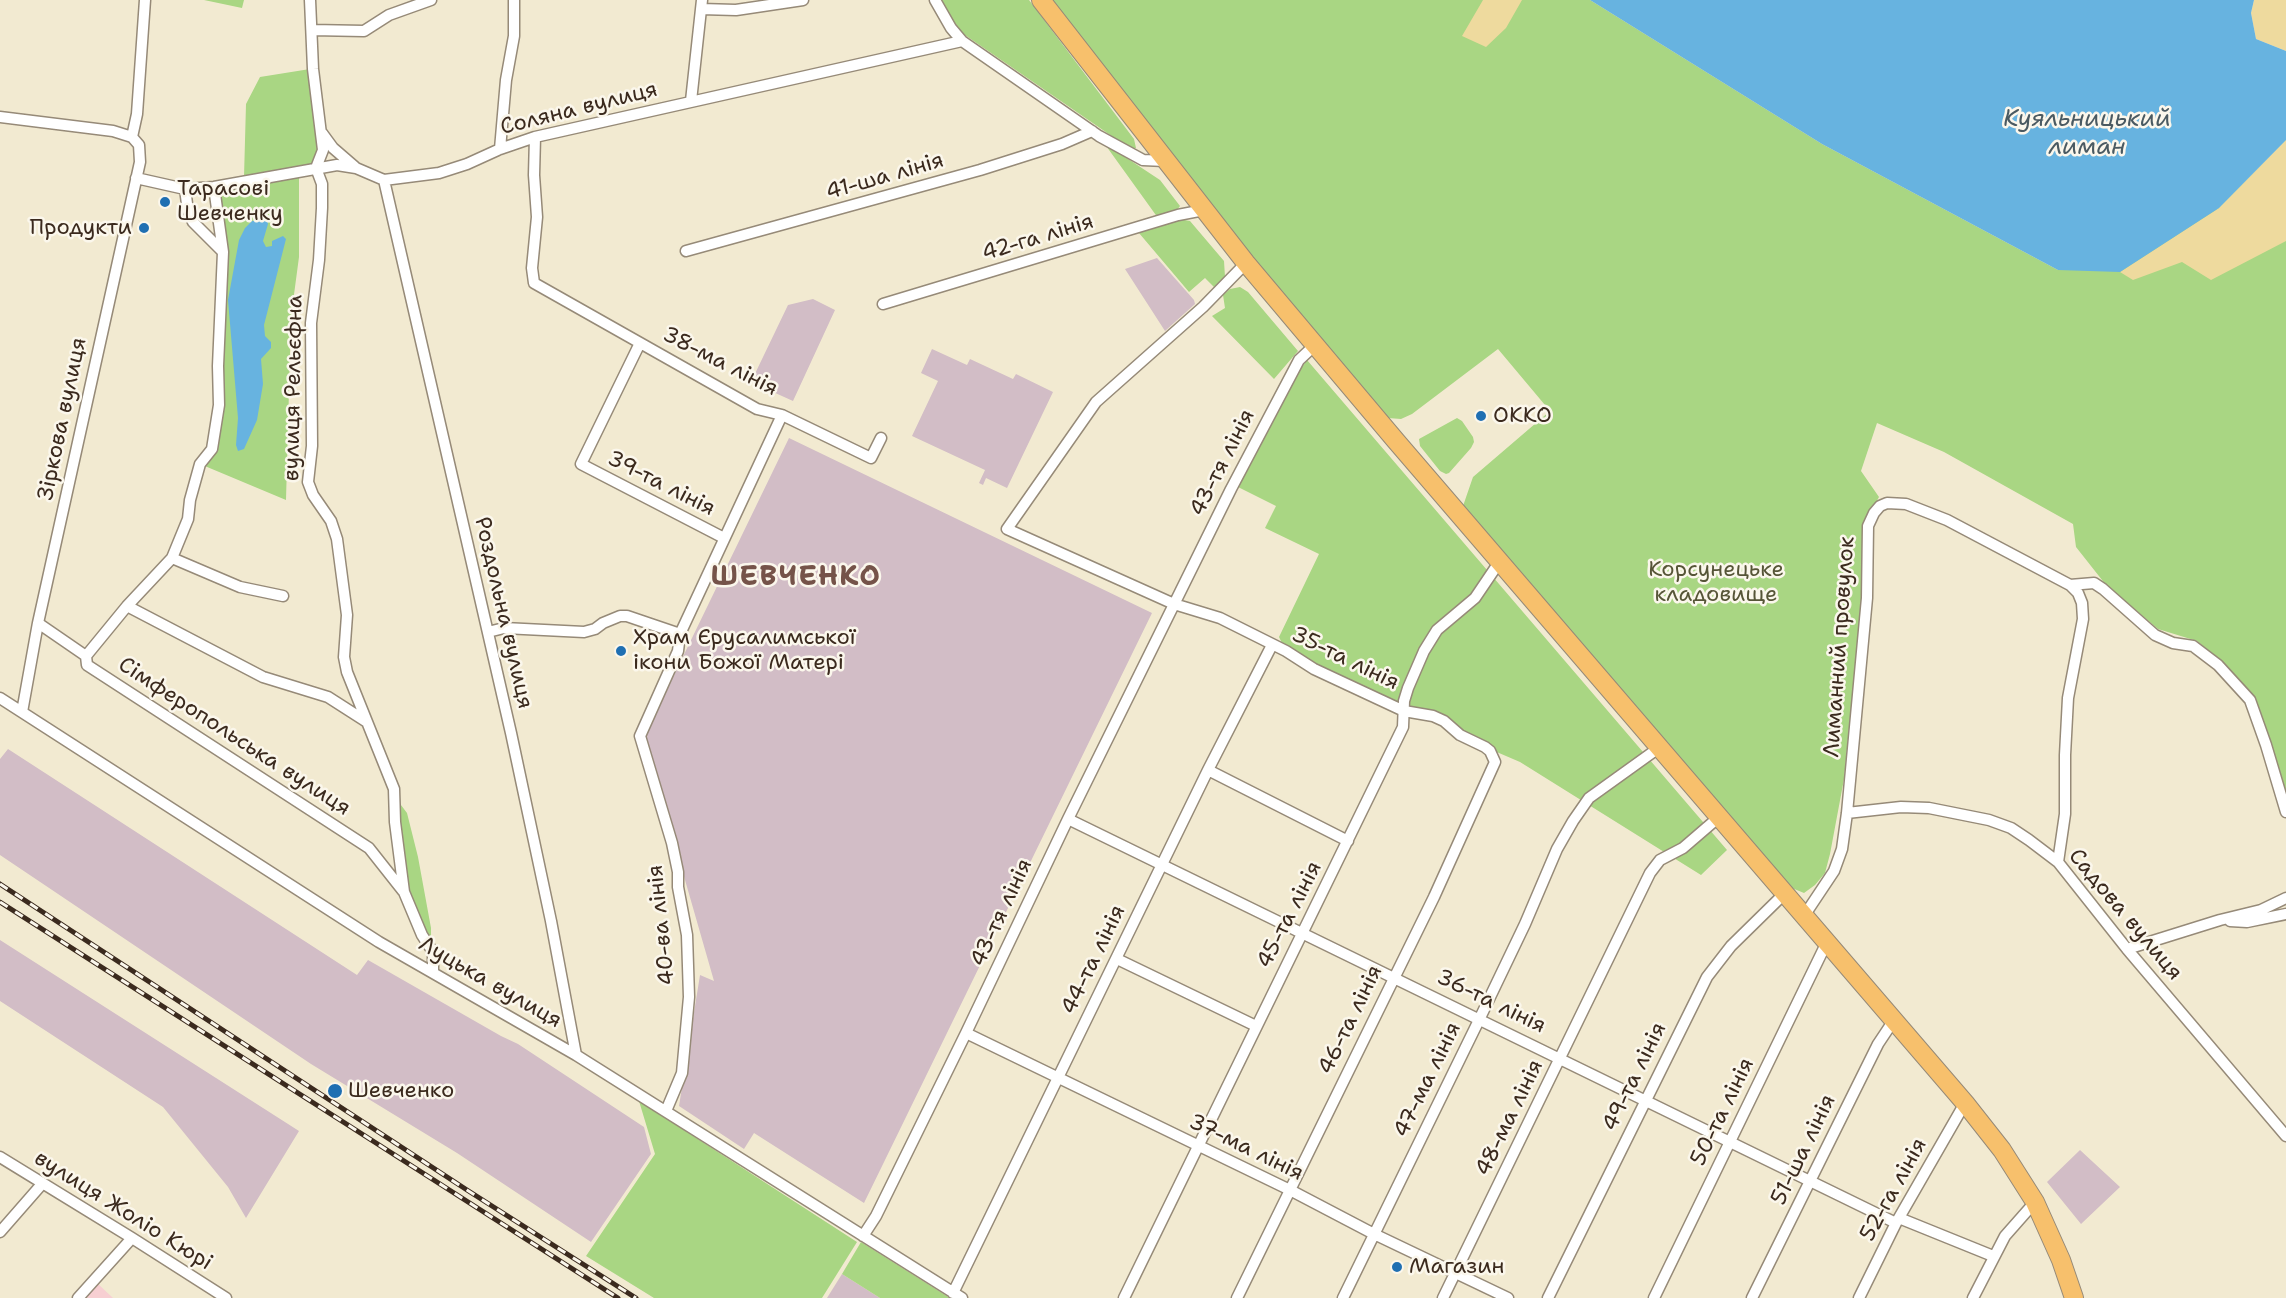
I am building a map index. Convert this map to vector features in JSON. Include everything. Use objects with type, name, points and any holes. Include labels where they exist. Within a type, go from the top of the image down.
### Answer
[{"type":"highway","points":[[1041,0],[1246,263],[1965,1103],[2002,1150],[2035,1202],[2061,1260],[2074,1298]]},
{"type":"street","points":[[0,117],[113,131],[132,137],[137,114],[145,0]]},
{"type":"street","name":"вулиця Рельєфна","points":[[310,0],[313,69],[323,150],[316,168],[322,184],[322,208],[319,260],[311,323],[312,446],[308,482],[313,495],[331,521],[337,539],[347,615],[344,657],[394,789],[395,822],[404,892],[422,935],[433,952],[433,972]]},
{"type":"street","points":[[312,30],[364,31],[389,15],[431,0]]},
{"type":"street","points":[[500,148],[506,80],[514,36],[513,0]]},
{"type":"street","points":[[691,101],[702,4],[736,10],[803,0]]},
{"type":"street","points":[[935,0],[951,28],[962,41],[1092,131],[1143,160],[1165,160]]},
{"type":"street","name":"Соляна вулиця","points":[[384,180],[439,173],[467,164],[500,148],[535,137],[962,41]]},
{"type":"street","name":"41-ша лінія","points":[[686,251],[980,170],[1062,144],[1092,131]]},
{"type":"street","points":[[322,133],[333,148],[356,168]]},
{"type":"street","name":"Зіркова вулиця","points":[[21,712],[38,623],[136,178],[140,153],[139,146],[132,137]]},
{"type":"street","name":"38-ма лінія","points":[[535,137],[534,175],[537,217],[532,268],[534,283],[757,409],[782,415],[871,458],[881,438]]},
{"type":"street","points":[[136,178],[185,189],[337,165],[356,168],[384,180]]},
{"type":"street","name":"Роздольна вулиця","points":[[384,180],[488,632],[551,921],[576,1055]]},
{"type":"street","points":[[87,656],[127,606],[172,558],[188,519],[190,500],[200,464],[212,449],[219,405],[218,366],[224,252],[213,186]]},
{"type":"street","points":[[185,189],[188,211],[193,222],[224,252]]},
{"type":"street","name":"42-га лінія","points":[[883,304],[1178,215],[1204,210]]},
{"type":"street","points":[[1174,604],[1007,530],[1096,402],[1203,307],[1246,263]]},
{"type":"street","name":"39-та лінія","points":[[640,343],[581,464],[724,538]]},
{"type":"street","name":"43-тя лінія","points":[[862,1236],[876,1216],[1068,819],[1282,389],[1299,360],[1315,345]]},
{"type":"street","points":[[488,632],[504,628],[584,632],[595,630],[603,623],[620,616],[627,616],[680,634],[782,415]]},
{"type":"street","name":"Лиманний провулок","points":[[1804,916],[1834,871],[1842,849],[1867,598],[1868,526],[1880,506],[1887,502],[1906,504],[1947,520],[2070,585]]},
{"type":"street","points":[[172,558],[240,586],[283,596]]},
{"type":"street","name":"45-та лінія","points":[[1124,1298],[1403,727],[1408,688],[1429,644],[1437,630],[1475,598],[1500,561]]},
{"type":"street","points":[[2070,585],[2094,584],[2103,589],[2154,635],[2173,643],[2193,646],[2218,665],[2250,700],[2286,812]]},
{"type":"street","points":[[2058,862],[2065,814],[2068,698],[2083,619],[2082,603],[2078,593],[2070,585]]},
{"type":"street","name":"35-та лінія","points":[[1174,604],[1220,618],[1286,651],[1314,669],[1404,711],[1433,716],[1444,721],[1460,735],[1485,747],[1493,757]]},
{"type":"street","points":[[127,606],[263,676],[328,697],[367,722]]},
{"type":"street","name":"Сімферопольська вулиця","points":[[38,623],[87,656],[87,665],[369,848],[404,892]]},
{"type":"street","name":"40-ва лінія","points":[[666,1111],[682,1073],[688,997],[687,935],[672,843],[640,736],[678,651],[680,634]]},
{"type":"street","name":"44-та лінія","points":[[957,1295],[1058,1078],[1208,770],[1272,645]]},
{"type":"street","name":"Луцька вулиця","points":[[0,698],[379,942],[576,1055],[957,1295]]},
{"type":"street","name":"47-ма лінія","points":[[1343,1298],[1525,924],[1557,849],[1573,821],[1589,798],[1660,747]]},
{"type":"street","name":"46-та лінія","points":[[1237,1298],[1434,897],[1494,769],[1493,757]]},
{"type":"street","points":[[1208,770],[1348,841]]},
{"type":"street","name":"Садова вулиця","points":[[1847,813],[1901,807],[1929,808],[1989,820],[2011,828],[2058,862],[2127,949],[2286,1136]]},
{"type":"street","name":"48-ма лінія","points":[[1443,1298],[1650,873],[1660,860],[1683,848],[1719,817]]},
{"type":"street","name":"36-та лінія","points":[[1068,819],[1812,1181],[1898,1221],[1993,1256]]},
{"type":"street","name":"49-та лінія","points":[[1548,1298],[1697,997],[1719,960],[1784,894]]},
{"type":"street","points":[[2127,949],[2220,920],[2261,910],[2286,898]]},
{"type":"street","points":[[2220,920],[2247,922],[2286,915]]},
{"type":"street","name":"50-та лінія","points":[[1654,1298],[1827,942]]},
{"type":"street","points":[[1117,959],[1256,1026]]},
{"type":"street","name":"51-ша лінія","points":[[1752,1298],[1878,1044],[1894,1020]]},
{"type":"street","name":"37-ма лінія","points":[[966,1033],[1508,1298]]},
{"type":"street","name":"52-га лінія","points":[[1859,1298],[1898,1221],[1965,1103]]},
{"type":"street","name":"вулиця Жоліо Кюрі","points":[[0,1157],[226,1298]]},
{"type":"street","points":[[0,1232],[42,1184]]},
{"type":"street","points":[[1973,1298],[2005,1236],[2035,1202]]},
{"type":"street","points":[[78,1298],[132,1238]]},
{"type":"shaded area","points":[[1157,258],[1195,304],[1165,331],[1125,269]]},
{"type":"shaded area","points":[[813,299],[835,310],[793,401],[751,382],[788,305]]},
{"type":"shaded area","points":[[932,349],[967,365],[970,359],[1013,379],[1016,374],[1053,392],[1007,488],[986,478],[983,485],[979,483],[985,470],[912,436],[938,381],[921,373]]},
{"type":"shaded area","points":[[789,438],[1152,613],[864,1203],[754,1133],[744,1149],[679,1106],[700,975],[714,981],[644,737]]},
{"type":"shaded area","points":[[8,749],[357,975],[368,960],[518,1044],[644,1127],[651,1154],[591,1242],[457,1153],[311,1064],[0,855],[0,759]]},
{"type":"shaded area","points":[[0,940],[299,1131],[246,1218],[228,1187],[163,1107],[0,1001]]},
{"type":"shaded area","points":[[2080,1150],[2120,1187],[2081,1224],[2047,1182]]},
{"type":"shaded area","points":[[842,1274],[880,1298],[827,1298]]},
{"type":"shaded area","points":[[96,1282],[113,1298],[82,1298]]},
{"type":"green space","points":[[204,0],[244,0],[242,8]]},
{"type":"green space","points":[[939,0],[1029,0],[1134,139],[1136,148],[1129,148],[962,33]]},
{"type":"green space","name":"Корсунецьке кладовище","points":[[1052,0],[1590,0],[1822,144],[2058,270],[2219,208],[2286,140],[2286,803],[2252,699],[2223,662],[2197,641],[2158,629],[2106,585],[2076,547],[2073,524],[1944,452],[1877,423],[1861,471],[1879,497],[1863,527],[1863,587],[1844,779],[1830,854],[1825,873],[1815,885],[1804,893],[1787,886],[1463,506],[1473,477],[1550,411],[1498,349],[1412,414],[1401,419],[1388,418],[1248,254]]},
{"type":"green space","points":[[310,69],[320,149],[313,164],[244,177],[246,104],[260,77]]},
{"type":"green space","points":[[1104,143],[1160,180],[1180,206],[1175,213],[1158,218]]},
{"type":"green space","points":[[299,177],[299,257],[291,317],[286,500],[200,464],[212,449],[223,252],[220,192]]},
{"type":"green space","points":[[1179,219],[1190,221],[1224,261],[1225,277],[1214,287],[1205,278],[1189,292],[1139,233]]},
{"type":"green space","points":[[1240,287],[1248,292],[1298,351],[1274,379],[1212,316],[1225,308],[1223,295],[1230,289]]},
{"type":"green space","points":[[1307,360],[1727,850],[1701,875],[1520,762],[1485,747],[1444,721],[1416,714],[1286,651],[1279,637],[1319,554],[1265,528],[1276,506],[1238,487],[1295,377]]},
{"type":"green space","points":[[1457,418],[1462,421],[1474,442],[1446,474],[1440,471],[1420,446],[1419,439]]},
{"type":"green space","points":[[398,801],[407,813],[418,857],[431,928],[431,944],[407,892],[398,821]]},
{"type":"green space","points":[[639,1101],[857,1242],[822,1298],[654,1298],[586,1256],[655,1154]]},
{"type":"green space","points":[[861,1242],[950,1298],[880,1298],[842,1274]]},
{"type":"sand","points":[[1483,0],[1522,0],[1506,28],[1486,47],[1462,36]]},
{"type":"sand","points":[[2254,0],[2286,0],[2286,51],[2256,39],[2251,13]]},
{"type":"sand","points":[[2286,140],[2286,241],[2211,280],[2182,262],[2133,280],[2120,272],[2219,208]]},
{"type":"water","name":"Куяльницький лиман","points":[[1590,0],[2254,0],[2251,13],[2256,39],[2286,51],[2286,140],[2219,208],[2120,272],[2058,270],[1822,144]]},
{"type":"water","points":[[267,220],[263,241],[266,247],[272,246],[272,241],[283,236],[286,239],[264,325],[265,336],[271,342],[271,348],[261,359],[263,384],[257,420],[244,449],[238,451],[236,445],[238,418],[228,300],[239,240],[245,228],[252,221]]},
{"type":"railway","points":[[0,884],[636,1298]]},
{"type":"railway","points":[[0,902],[618,1298]]},
{"type":"place","name":"Тарасові Шевченку","points":[[165,202]]},
{"type":"place","name":"Продукти","points":[[144,228]]},
{"type":"place","name":"ОККО","points":[[1481,416]]},
{"type":"place","name":"Храм Єрусалимської ікони Божої Матері","points":[[621,651]]},
{"type":"place","name":"Шевченко","points":[[335,1091]]},
{"type":"place","name":"Магазин","points":[[1397,1267]]},
{"type":"district","name":"ШЕВЧЕНКО","points":[[796,578]]}]
